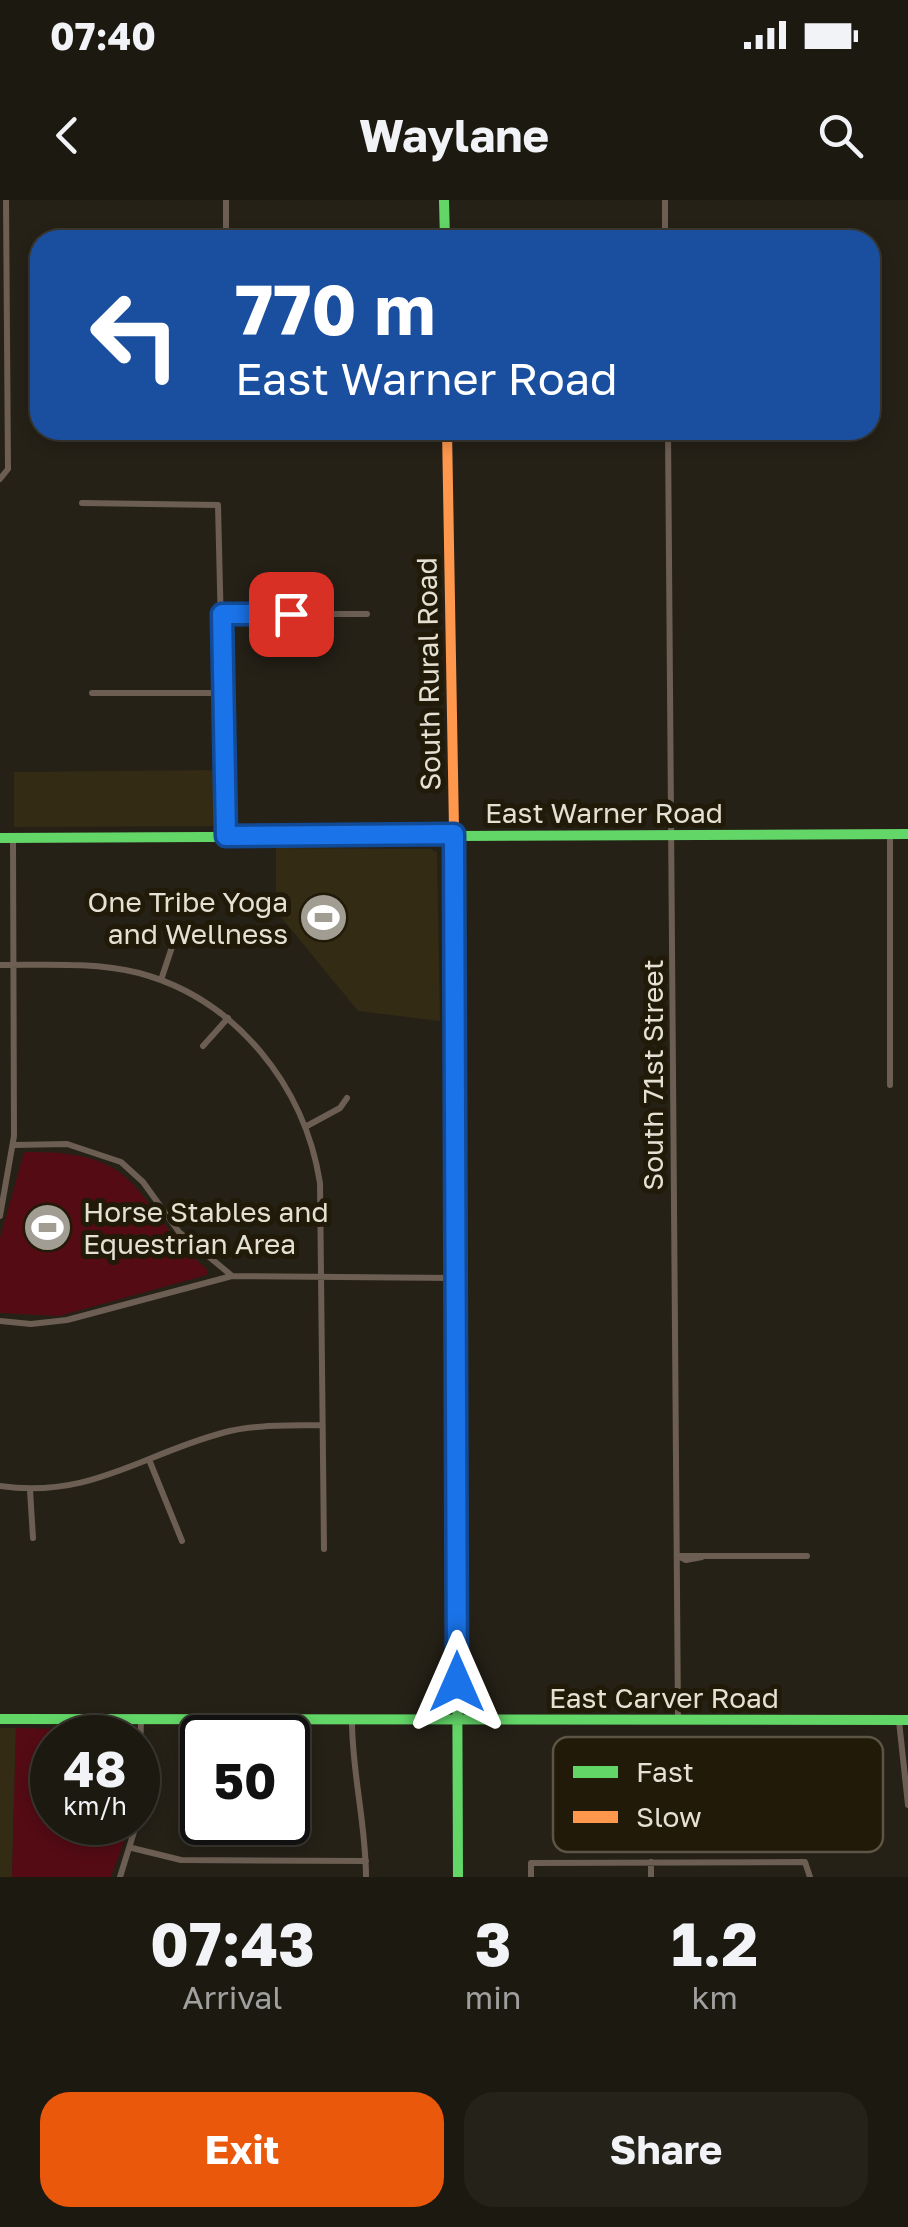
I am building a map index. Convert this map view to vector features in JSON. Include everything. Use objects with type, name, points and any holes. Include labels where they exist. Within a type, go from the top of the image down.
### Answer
[{"type":"main road","points":[[444,200],[444,230]]},
{"type":"main road","name":"South Rural Road","points":[[447,440],[454,834],[458,1877]]},
{"type":"main road","name":"East Warner Road","points":[[0,838],[908,834]]},
{"type":"main road","name":"East Carver Road","points":[[0,1719],[30,1719]]},
{"type":"main road","name":"East Carver Road","points":[[160,1720],[904,1720]]},
{"type":"street","points":[[0,478],[8,469],[6,200]]},
{"type":"street","points":[[226,200],[226,230]]},
{"type":"street","points":[[665,200],[665,230]]},
{"type":"street","name":"South 71st Street","points":[[668,440],[678,1719]]},
{"type":"street","points":[[82,503],[218,505],[226,836]]},
{"type":"street","points":[[222,614],[367,614]]},
{"type":"street","points":[[92,693],[224,693]]},
{"type":"street","points":[[890,834],[890,1084]]},
{"type":"street","points":[[0,1216],[14,1145],[13,838]]},
{"type":"street","points":[[162,980],[180,926]]},
{"type":"street","points":[[0,965],[83,965],[162,980],[228,1018],[268,1059],[292,1096],[306,1127],[320,1183],[324,1548]]},
{"type":"street","points":[[203,1046],[228,1018]]},
{"type":"street","points":[[306,1127],[340,1108],[347,1098]]},
{"type":"street","points":[[14,1145],[68,1144],[121,1162],[143,1182],[179,1232],[232,1276]]},
{"type":"street","points":[[0,1321],[32,1324],[68,1320],[232,1276],[456,1278]]},
{"type":"street","points":[[0,1486],[30,1490],[104,1479],[220,1433],[252,1427],[322,1426]]},
{"type":"street","points":[[150,1462],[182,1541]]},
{"type":"street","points":[[30,1490],[33,1538]]},
{"type":"street","points":[[678,1556],[808,1556]]},
{"type":"street","points":[[352,1720],[366,1877]]},
{"type":"street","points":[[904,1720],[908,1805]]},
{"type":"street","points":[[120,1877],[133,1845]]},
{"type":"street","points":[[132,1848],[181,1860],[366,1861]]},
{"type":"street","points":[[651,1862],[651,1877]]},
{"type":"street","points":[[531,1877],[531,1863],[805,1862],[810,1877]]},
{"type":"shaded area","points":[[230,770],[231,826],[14,827],[14,772]]},
{"type":"shaded area","points":[[276,848],[437,852],[440,1021],[358,1011],[276,911]]},
{"type":"shaded area","points":[[24,1152],[65,1153],[117,1170],[208,1270],[207,1275],[59,1316],[0,1313],[0,1238]]},
{"type":"shaded area","points":[[0,1728],[16,1728],[12,1877],[0,1877]]},
{"type":"shaded area","points":[[16,1728],[30,1728],[30,1845],[123,1845],[111,1877],[12,1877]]},
{"type":"traffic: fast","points":[[444,200],[445,230]]},
{"type":"traffic: fast","points":[[454,830],[458,1877]]},
{"type":"traffic: fast","points":[[0,838],[908,834]]},
{"type":"traffic: fast","points":[[0,1719],[908,1720]]},
{"type":"traffic: slow","points":[[447,440],[454,830]]},
{"type":"place","name":"One Tribe Yoga and Wellness","points":[[323,917]]},
{"type":"place","name":"Horse Stables and Equestrian Area","points":[[48,1227]]},
{"type":"route","points":[[291,614],[222,614],[226,836],[454,834],[457,1682]]}]
